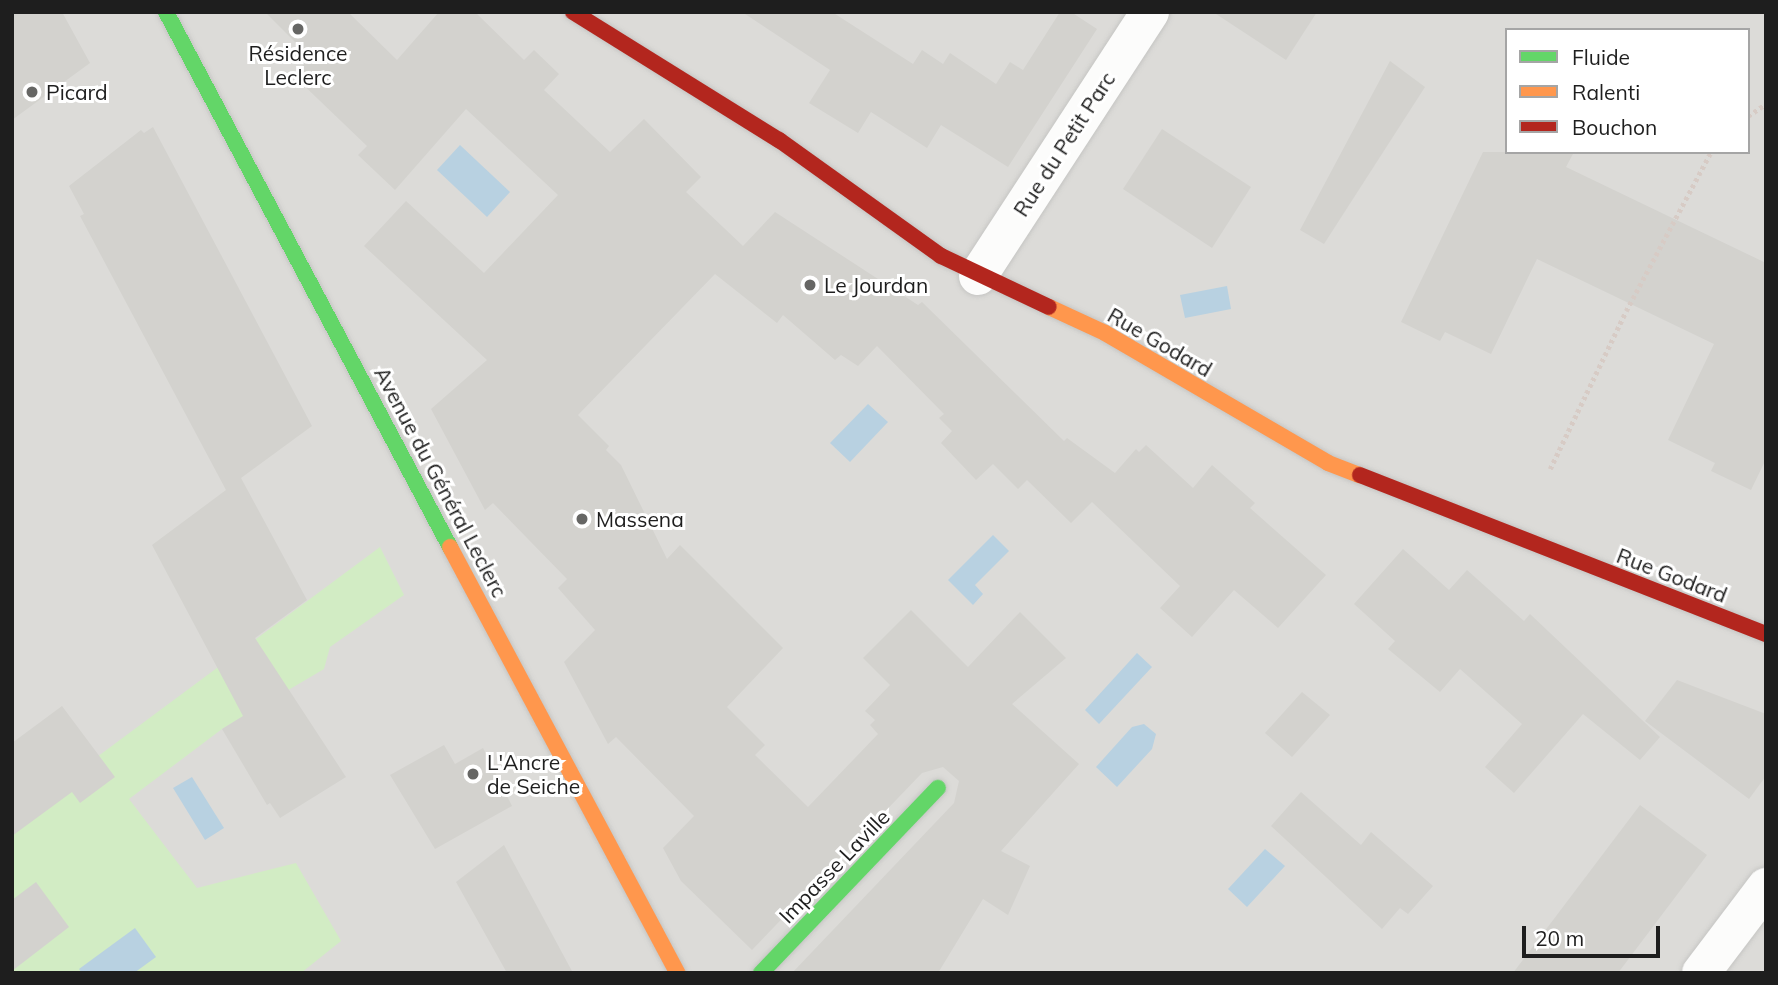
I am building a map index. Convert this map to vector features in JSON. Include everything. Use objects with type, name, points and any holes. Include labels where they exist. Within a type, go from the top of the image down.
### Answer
[{"type":"street","name":"Avenue du Général Leclerc","points":[[166,12],[677,973]]},
{"type":"street","name":"Rue Godard","points":[[573,12],[779,140],[941,257],[1105,332],[1328,463],[1766,634]]},
{"type":"street","name":"Rue du Petit Parc","points":[[978,276],[1150,12]]},
{"type":"street","name":"Impasse Laville","points":[[761,973],[938,788]]},
{"type":"street","points":[[1701,973],[1766,887]]},
{"type":"path","points":[[1750,115],[1766,104]]},
{"type":"path","points":[[1550,469],[1626,311],[1710,154]]},
{"type":"shaded area","points":[[12,12],[1766,12],[1766,973],[12,973]]},
{"type":"green space","points":[[380,547],[404,595],[330,647],[324,669],[222,729],[129,799],[197,888],[296,863],[341,941],[301,973],[12,973],[12,820]]},
{"type":"water","points":[[460,145],[510,192],[487,217],[437,170]]},
{"type":"water","points":[[1227,286],[1231,309],[1185,318],[1180,295]]},
{"type":"water","points":[[868,404],[888,422],[850,462],[830,443]]},
{"type":"water","points":[[993,535],[1009,551],[975,585],[983,594],[973,605],[948,580]]},
{"type":"water","points":[[1137,653],[1152,667],[1099,724],[1085,710]]},
{"type":"water","points":[[1144,724],[1156,734],[1152,749],[1117,787],[1096,767],[1132,727]]},
{"type":"water","points":[[192,777],[224,828],[205,840],[173,788]]},
{"type":"water","points":[[1265,849],[1285,866],[1247,907],[1228,889]]},
{"type":"water","points":[[135,928],[156,957],[134,973],[82,973],[79,969]]},
{"type":"building","name":"Picard","points":[[12,12],[62,12],[90,63],[12,120]]},
{"type":"building","points":[[265,12],[348,12],[397,60],[439,12],[475,12],[524,60],[534,50],[559,74],[544,90],[610,152],[644,119],[701,177],[686,192],[743,246],[775,212],[918,305],[922,302],[1064,441],[1067,438],[1115,473],[1136,449],[1139,452],[1146,445],[1193,488],[1212,465],[1255,503],[1250,508],[1326,575],[1278,628],[1234,590],[1192,637],[1160,608],[1180,586],[1092,502],[1071,523],[1027,480],[1018,489],[993,464],[976,480],[941,443],[952,431],[939,418],[944,414],[877,346],[858,366],[841,355],[835,360],[783,315],[777,323],[715,274],[578,415],[609,446],[606,450],[621,465],[667,559],[680,545],[783,648],[727,707],[765,745],[755,755],[808,807],[878,734],[870,725],[875,720],[865,711],[890,685],[863,658],[911,610],[968,667],[1020,612],[1066,658],[1012,704],[1079,764],[1001,851],[1030,866],[1008,915],[983,899],[938,973],[792,973],[954,803],[959,781],[943,767],[922,773],[752,950],[681,881],[663,848],[694,816],[616,737],[608,744],[564,662],[595,630],[558,588],[567,579],[493,503],[485,510],[431,409],[487,360],[364,246],[406,201],[484,273],[558,195],[466,109],[395,190],[358,155],[367,146],[294,76],[310,57]]},
{"type":"building","points":[[742,12],[832,12],[913,64],[922,50],[943,64],[950,53],[996,84],[1010,62],[1023,70],[1060,12],[1071,12],[1097,29],[1008,167],[941,125],[927,148],[871,112],[858,133],[809,103],[830,70]]},
{"type":"building","points":[[1213,12],[1317,12],[1286,60]]},
{"type":"building","points":[[1390,61],[1425,87],[1324,244],[1300,230]]},
{"type":"building","points":[[153,127],[312,426],[241,478],[307,600],[255,638],[346,777],[280,818],[270,803],[267,805],[222,729],[243,716],[152,545],[226,490],[80,216],[84,214],[69,186],[141,130],[144,133]]},
{"type":"building","points":[[1162,129],[1251,187],[1212,248],[1123,189]]},
{"type":"building","points":[[1483,152],[1573,154],[1566,167],[1766,263],[1766,459],[1751,490],[1711,471],[1715,463],[1668,440],[1714,344],[1537,259],[1491,354],[1445,332],[1440,341],[1401,322]]},
{"type":"building","points":[[1403,549],[1449,590],[1467,570],[1524,621],[1530,614],[1660,737],[1640,760],[1583,714],[1514,793],[1485,767],[1522,724],[1460,669],[1440,692],[1388,649],[1395,641],[1354,604]]},
{"type":"building","points":[[1677,680],[1766,714],[1766,776],[1749,799],[1645,721]]},
{"type":"building","points":[[1302,692],[1330,715],[1292,757],[1265,733]]},
{"type":"building","points":[[62,706],[115,777],[80,803],[72,792],[12,836],[12,743]]},
{"type":"building","points":[[444,745],[455,764],[483,748],[512,806],[435,849],[390,775]]},
{"type":"building","points":[[1301,792],[1361,845],[1371,832],[1433,886],[1408,914],[1400,908],[1382,929],[1271,826]]},
{"type":"building","points":[[1640,805],[1707,855],[1618,973],[1513,973]]},
{"type":"building","points":[[504,845],[573,973],[507,973],[456,882]]},
{"type":"building","points":[[36,882],[69,927],[12,971],[12,900]]},
{"type":"traffic: fast","points":[[166,12],[450,547]]},
{"type":"traffic: fast","points":[[761,973],[938,788]]},
{"type":"traffic: slow","points":[[1049,307],[1105,333],[1328,463],[1360,475]]},
{"type":"traffic: slow","points":[[450,547],[677,973]]},
{"type":"traffic: jam","points":[[573,12],[779,140],[941,256],[1049,307]]},
{"type":"traffic: jam","points":[[1360,475],[1766,634]]},
{"type":"place","name":"Résidence Leclerc","points":[[298,29]]},
{"type":"place","name":"Picard","points":[[32,92]]},
{"type":"place","name":"Le Jourdan","points":[[810,285]]},
{"type":"place","name":"Massena","points":[[582,519]]},
{"type":"place","name":"L'Ancre de Seiche","points":[[473,774]]}]
